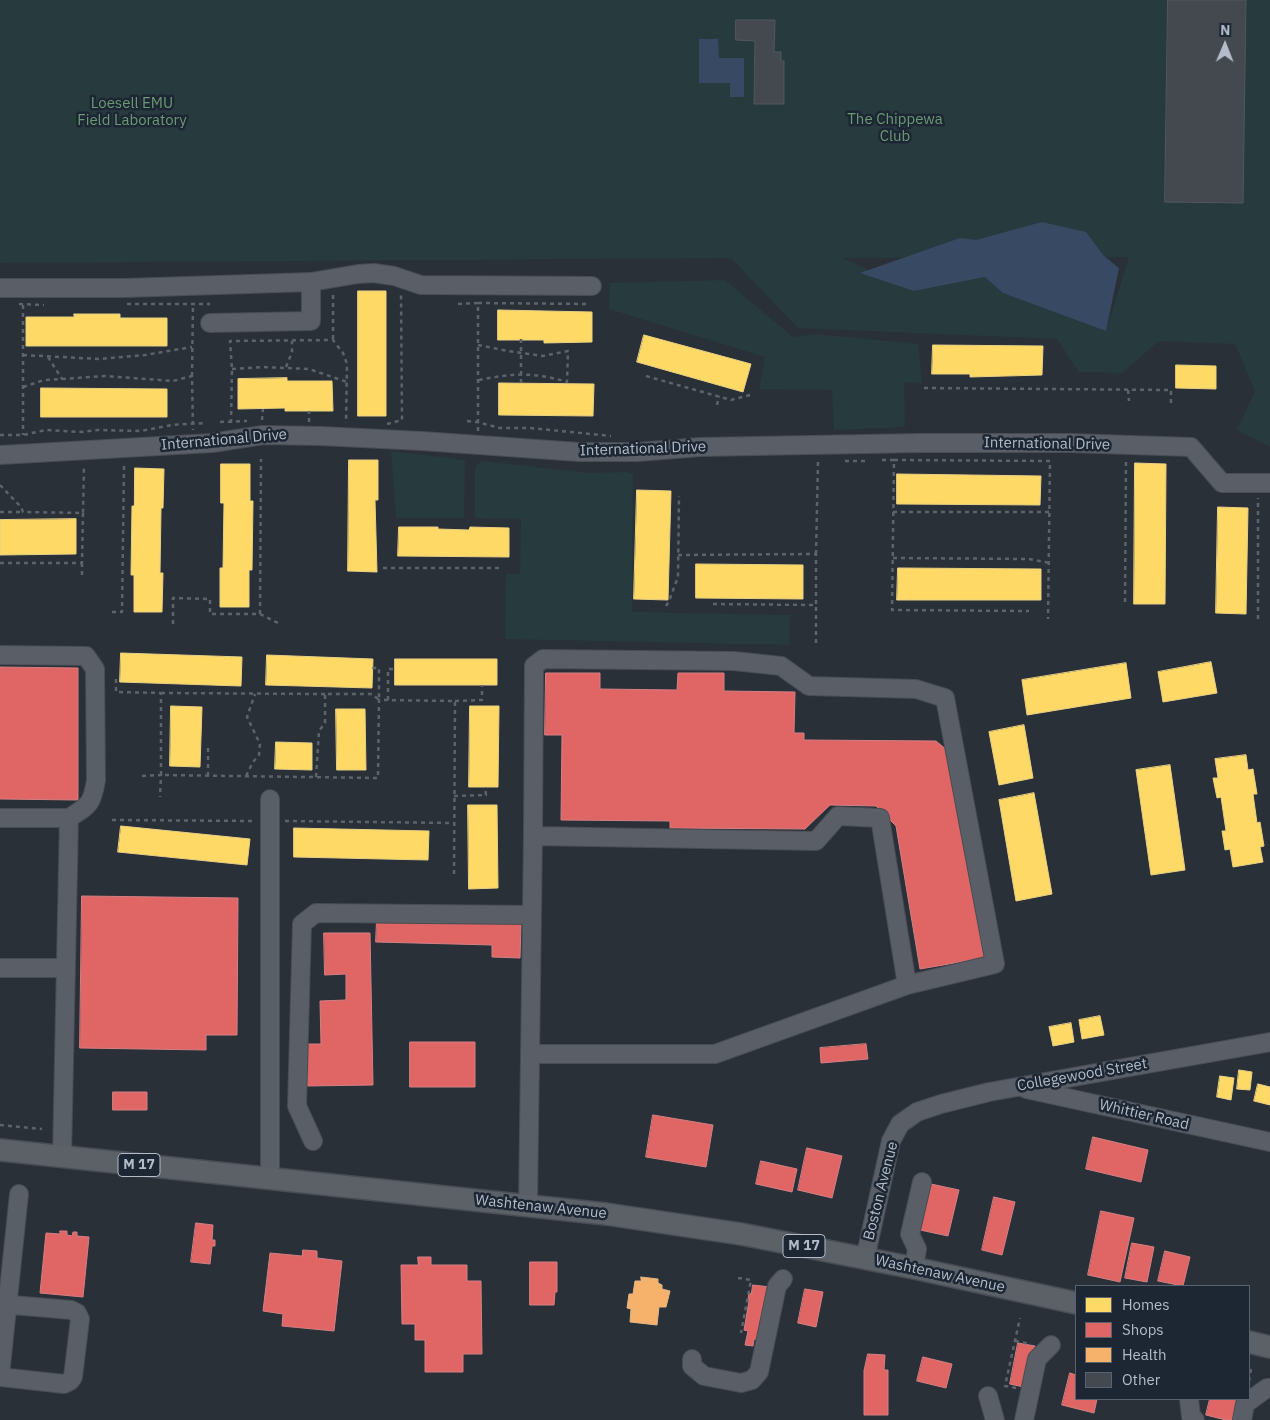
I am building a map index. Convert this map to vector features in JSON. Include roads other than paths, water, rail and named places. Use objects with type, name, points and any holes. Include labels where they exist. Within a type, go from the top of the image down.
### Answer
[{"type":"main road","name":"Washtenaw Avenue","points":[[0,1150],[528,1205],[690,1225],[914,1268],[1075,1303]]},
{"type":"main road","points":[[1250,1342],[1270,1347]]},
{"type":"street","points":[[0,288],[125,288],[312,282],[374,273],[394,276],[421,285],[592,286]]},
{"type":"street","points":[[210,323],[311,321],[312,282]]},
{"type":"street","name":"International Drive","points":[[0,455],[212,443],[263,435],[422,441],[579,452],[638,452],[700,447],[920,443],[1070,443],[1190,446],[1222,483],[1264,487]]},
{"type":"street","points":[[0,655],[86,656],[95,669],[96,780],[93,798],[87,806],[69,818],[0,818]]},
{"type":"street","points":[[528,1205],[534,666],[543,659],[734,661],[781,666],[809,686],[916,690],[945,698],[995,964],[907,985],[715,1054],[530,1054]]},
{"type":"street","points":[[270,799],[270,1179]]},
{"type":"street","points":[[533,836],[816,841],[838,816],[880,818],[907,985]]},
{"type":"street","points":[[62,1157],[69,818]]},
{"type":"street","points":[[313,1141],[297,1106],[302,924],[316,913],[532,915]]},
{"type":"street","points":[[0,968],[66,968]]},
{"type":"street","name":"Collegewood Street","points":[[900,1124],[917,1112],[989,1092],[1270,1042]]},
{"type":"street","name":"Whittier Road","points":[[1018,1087],[1270,1142]]},
{"type":"street","name":"Boston Avenue","points":[[865,1259],[891,1141],[900,1124]]},
{"type":"street","points":[[914,1268],[917,1250],[910,1234],[922,1182]]},
{"type":"street","points":[[4,1304],[71,1310],[77,1313],[80,1319],[73,1377],[70,1381],[64,1384],[0,1376],[4,1304],[19,1194]]},
{"type":"street","points":[[692,1359],[692,1366],[704,1376],[740,1383],[747,1382],[756,1376],[759,1372],[777,1286],[783,1279]]},
{"type":"street","points":[[1024,1420],[1037,1359],[1045,1346]]},
{"type":"street","points":[[1242,1420],[1245,1404],[1267,1388]]},
{"type":"street","points":[[988,1396],[995,1420]]},
{"type":"street","points":[[1189,1400],[1191,1416],[1195,1420]]},
{"type":"water","points":[[699,39],[718,39],[719,58],[744,58],[744,97],[730,97],[730,83],[699,83]]},
{"type":"water","points":[[1042,222],[1086,232],[1104,256],[1119,268],[1106,331],[1003,293],[985,277],[914,291],[860,273],[960,238],[976,240]]},
{"type":"park label","name":"Loesell EMU Field Laboratory","points":[[132,112]]},
{"type":"park label","name":"The Chippewa Club","points":[[895,128]]}]
